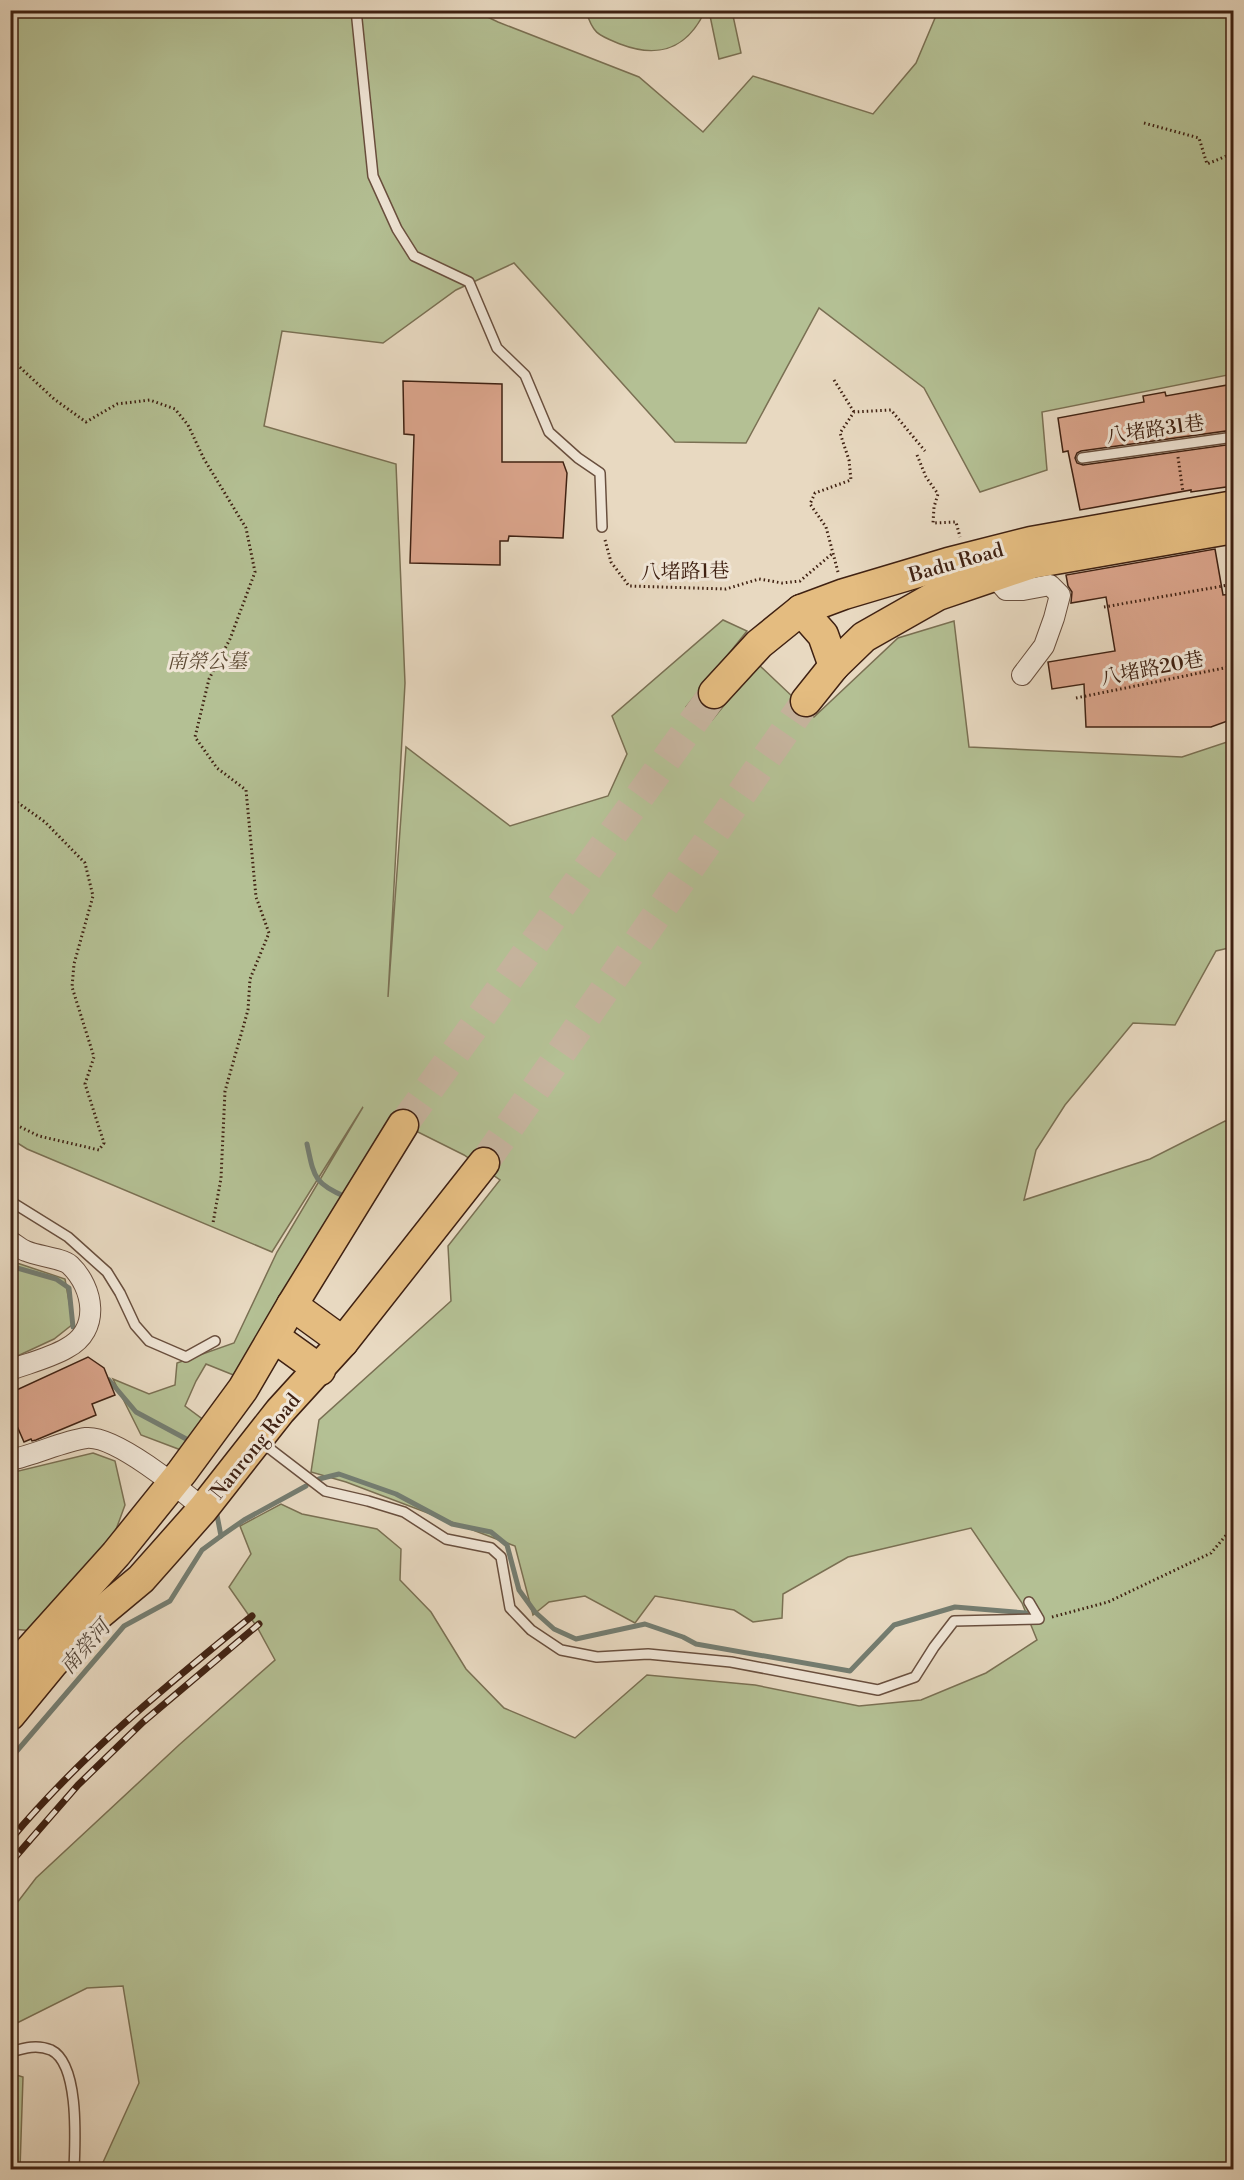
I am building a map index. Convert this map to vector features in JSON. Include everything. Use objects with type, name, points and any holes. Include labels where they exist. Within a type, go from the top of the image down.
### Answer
[{"type":"main road","name":"Badu Road","points":[[714,693],[759,644],[801,610],[844,594],[1031,542],[1233,506]]},
{"type":"main road","name":"Badu Road","points":[[807,701],[834,666],[864,637],[938,595],[1032,563],[1233,528]]},
{"type":"main road","points":[[844,594],[849,617],[864,637]]},
{"type":"main road","points":[[801,610],[824,635],[834,666]]},
{"type":"main road","name":"Nanrong Road","points":[[10,1672],[116,1554],[174,1483],[243,1389],[403,1125]]},
{"type":"main road","name":"Nanrong Road","points":[[10,1716],[52,1664],[86,1627],[141,1579],[204,1509],[280,1411],[320,1370],[343,1342],[484,1163]]},
{"type":"main road","points":[[292,1305],[343,1342]]},
{"type":"main road","points":[[274,1337],[320,1370]]},
{"type":"street","points":[[993,575],[1006,590],[1023,590],[1050,585],[1060,595],[1044,646],[1022,675]]},
{"type":"street","points":[[10,1241],[24,1251],[69,1264],[87,1288],[92,1306],[88,1325],[80,1339],[67,1348],[10,1370]]},
{"type":"street","points":[[10,1460],[87,1438],[103,1440],[174,1483],[204,1509]]},
{"type":"lane","points":[[356,10],[373,176],[397,230],[414,256],[469,282],[497,348],[525,375],[549,432],[578,458],[600,473],[602,527]]},
{"type":"lane","name":"八堵路31巷","points":[[1082,458],[1233,437]]},
{"type":"lane","points":[[10,1201],[68,1237],[107,1272],[135,1325],[149,1341],[186,1358],[215,1341]]},
{"type":"lane","points":[[257,1439],[325,1491],[404,1512],[446,1539],[491,1548],[501,1557],[510,1608],[531,1630],[561,1650],[597,1657],[648,1654],[731,1662],[878,1690],[915,1677],[954,1621],[1034,1619],[1029,1602]]},
{"type":"lane","points":[[10,2052],[35,2046],[53,2051],[65,2066],[76,2112],[74,2169]]},
{"type":"path","points":[[1144,123],[1199,138],[1206,164],[1233,153]]},
{"type":"path","points":[[10,358],[54,399],[86,422],[117,404],[150,400],[175,410],[188,424],[204,459],[246,528],[255,572],[230,639],[209,679],[195,737],[217,768],[246,790],[256,897],[269,933],[250,979],[248,1010],[225,1091],[221,1178],[213,1223]]},
{"type":"path","points":[[834,380],[854,412]]},
{"type":"path","points":[[854,412],[891,410],[925,451]]},
{"type":"path","points":[[844,594],[826,527],[810,504],[815,493],[851,480],[849,460],[840,433],[854,412]]},
{"type":"path","points":[[1176,444],[1187,514]]},
{"type":"path","points":[[917,455],[926,477],[938,494],[933,523],[956,522],[966,559]]},
{"type":"path","name":"八堵路1巷","points":[[602,527],[611,562],[629,586],[726,589],[759,579],[782,583],[800,581],[832,553]]},
{"type":"path","points":[[1104,607],[1233,584]]},
{"type":"path","name":"八堵路20巷","points":[[1076,698],[1233,666]]},
{"type":"path","points":[[10,797],[45,822],[85,864],[93,896],[74,964],[72,987],[94,1057],[85,1084],[104,1143],[99,1150],[39,1136],[10,1122]]},
{"type":"path","points":[[1034,1619],[1050,1618],[1108,1602],[1211,1553],[1233,1526]]},
{"type":"green space","points":[[586,10],[705,11],[690,34],[680,42],[659,50],[647,51],[601,36],[591,25]]},
{"type":"green space","name":"南榮公墓","points":[[11,11],[475,11],[639,77],[703,132],[753,76],[873,114],[916,63],[938,11],[1233,11],[1233,374],[1042,412],[1047,470],[980,492],[924,388],[819,308],[746,443],[675,442],[514,263],[456,290],[383,343],[282,331],[264,426],[396,464],[405,683],[388,997],[406,747],[510,826],[608,796],[627,754],[612,716],[723,620],[747,631],[686,707],[712,720],[758,664],[814,717],[898,638],[954,621],[969,747],[1182,757],[1233,740],[1233,947],[1216,951],[1175,1025],[1133,1023],[1065,1105],[1036,1150],[1024,1200],[1150,1159],[1225,1121],[1233,1123],[1233,2169],[100,2169],[139,2083],[123,1986],[87,1988],[11,2026],[10,1912],[36,1878],[179,1745],[275,1660],[257,1627],[229,1587],[251,1554],[240,1526],[281,1504],[302,1514],[377,1529],[401,1549],[400,1580],[431,1612],[466,1669],[504,1708],[575,1738],[647,1675],[755,1685],[859,1706],[921,1700],[986,1673],[1037,1640],[1022,1603],[971,1528],[848,1557],[783,1594],[782,1618],[753,1622],[734,1610],[655,1596],[635,1623],[585,1596],[549,1602],[533,1615],[515,1546],[346,1482],[311,1472],[319,1420],[451,1301],[448,1246],[500,1180],[464,1155],[390,1118],[236,1376],[206,1364],[185,1406],[205,1421],[181,1450],[141,1435],[113,1379],[149,1394],[175,1385],[177,1363],[234,1343],[277,1252],[363,1107],[272,1252],[27,1149],[11,1139]]},
{"type":"green space","points":[[709,11],[732,11],[741,53],[719,59]]},
{"type":"green space","points":[[11,1261],[65,1279],[73,1324],[54,1339],[11,1359]]},
{"type":"green space","points":[[93,1453],[115,1461],[125,1505],[114,1535],[36,1631],[11,1629],[10,1473]]},
{"type":"green space","points":[[10,2073],[23,2077],[20,2169],[11,2169]]},
{"type":"building","points":[[403,381],[502,384],[502,462],[563,462],[567,473],[563,538],[509,536],[508,541],[500,541],[500,565],[410,563],[414,435],[404,434]]},
{"type":"building","points":[[1233,384],[1233,430],[1081,451],[1075,458],[1077,463],[1083,465],[1233,444],[1233,486],[1191,492],[1191,490],[1080,510],[1068,451],[1063,452],[1058,418],[1144,402],[1143,396],[1165,392],[1166,396]]},
{"type":"building","points":[[1215,549],[1223,595],[1233,594],[1233,719],[1211,727],[1086,727],[1084,684],[1052,689],[1048,662],[1115,651],[1106,597],[1071,603],[1072,592],[1066,575]]},
{"type":"building","points":[[88,1357],[104,1368],[115,1395],[92,1404],[96,1415],[36,1440],[31,1439],[24,1442],[10,1410],[10,1393]]},
{"type":"waterway","points":[[307,1144],[311,1164],[321,1183],[346,1197]]},
{"type":"waterway","name":"南榮河","points":[[10,1266],[56,1279],[69,1288],[73,1327]]},
{"type":"waterway","name":"南榮河","points":[[109,1380],[136,1412],[190,1441]]},
{"type":"waterway","points":[[319,1479],[339,1474],[396,1494],[452,1524],[491,1532],[507,1545],[519,1590],[535,1612],[554,1629],[576,1639],[645,1624],[696,1644],[850,1671],[894,1625],[955,1607],[1026,1613]]},
{"type":"waterway","points":[[221,1536],[244,1520],[306,1486]]},
{"type":"waterway","name":"南榮河","points":[[10,1759],[124,1626],[170,1601],[202,1550],[221,1536],[216,1510]]},
{"type":"tunnel","points":[[403,1125],[714,693]]},
{"type":"tunnel","points":[[484,1163],[806,701]]},
{"type":"railway","points":[[10,1840],[66,1779],[126,1722],[252,1616]]},
{"type":"railway","points":[[10,1863],[78,1785],[143,1722],[259,1624]]}]
